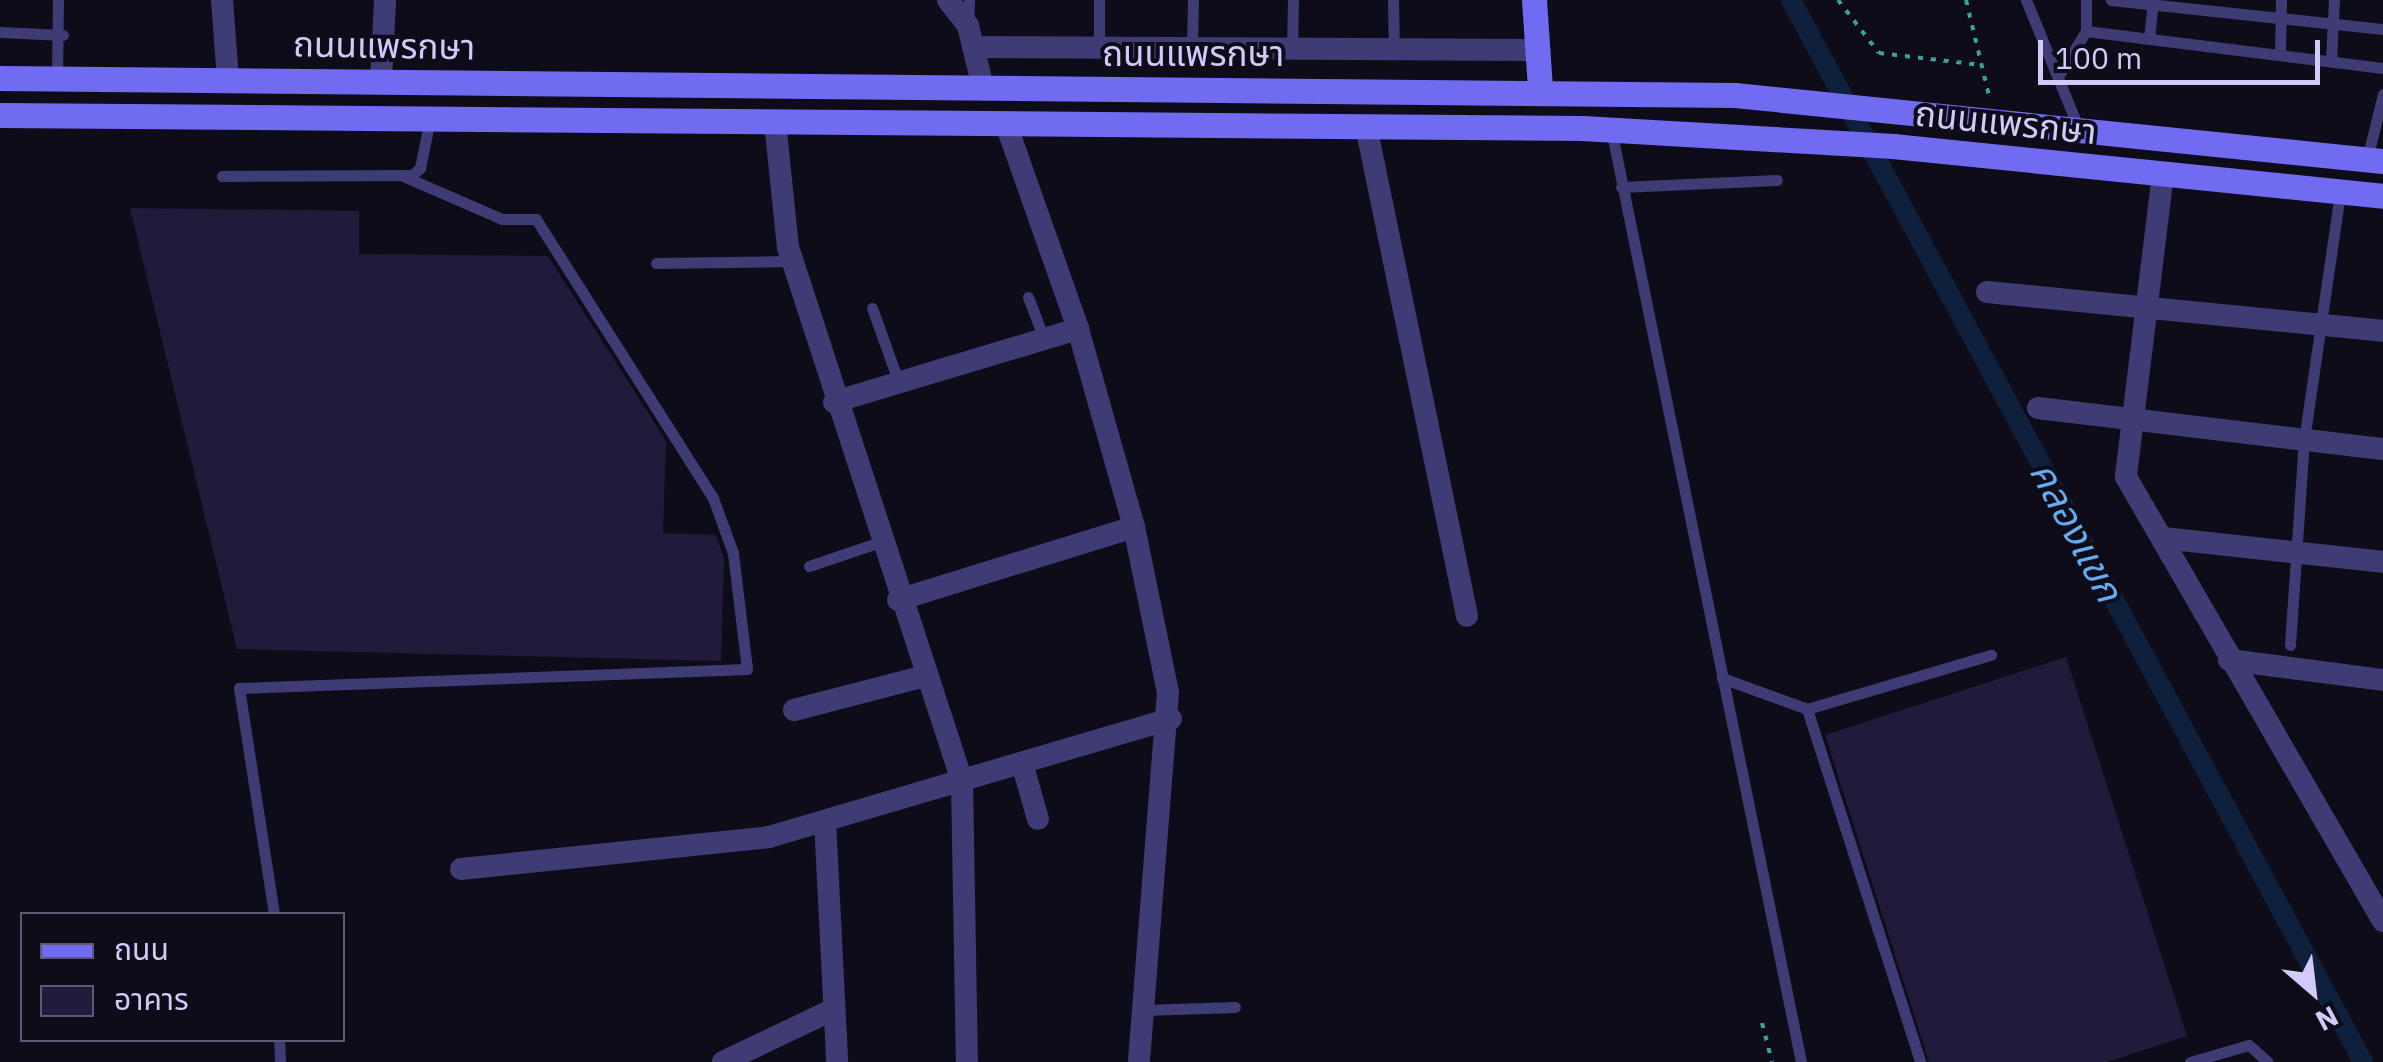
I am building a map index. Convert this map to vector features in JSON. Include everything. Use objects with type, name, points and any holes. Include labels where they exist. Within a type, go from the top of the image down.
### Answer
[{"type":"main road","points":[[1534,0],[1540,89]]},
{"type":"main road","name":"ถนนแพรกษา","points":[[0,78],[1540,89],[1881,106],[2375,160]]},
{"type":"main road","points":[[430,81],[430,118]]},
{"type":"main road","name":"ถนนแพรกษา","points":[[0,115],[1611,129],[1893,146],[2383,196]]},
{"type":"street","points":[[222,0],[228,79]]},
{"type":"street","points":[[381,80],[384,0]]},
{"type":"street","points":[[948,0],[971,36],[983,87]]},
{"type":"street","points":[[971,36],[1099,48],[1536,50]]},
{"type":"street","points":[[774,122],[792,261],[898,600],[962,781],[967,1062]]},
{"type":"street","points":[[1006,124],[1078,329],[1134,527],[1171,719],[1139,1062]]},
{"type":"street","points":[[1366,126],[1467,616]]},
{"type":"street","points":[[2163,174],[2126,477],[2383,921]]},
{"type":"street","points":[[1986,292],[2383,332]]},
{"type":"street","points":[[834,402],[1078,329]]},
{"type":"street","points":[[2038,408],[2133,416],[2383,450]]},
{"type":"street","points":[[898,600],[1134,527]]},
{"type":"street","points":[[2163,538],[2383,562]]},
{"type":"street","points":[[2229,660],[2383,680]]},
{"type":"street","points":[[794,710],[925,676]]},
{"type":"street","points":[[461,870],[770,837],[1171,719]]},
{"type":"street","points":[[1022,763],[1038,818]]},
{"type":"street","points":[[825,821],[837,1062]]},
{"type":"street","points":[[723,1062],[834,1008]]},
{"type":"lane","points":[[57,78],[63,35],[58,0]]},
{"type":"lane","points":[[968,0],[971,36]]},
{"type":"lane","points":[[1098,0],[1099,48]]},
{"type":"lane","points":[[1192,48],[1193,0]]},
{"type":"lane","points":[[1292,0],[1292,48]]},
{"type":"lane","points":[[1393,0],[1394,50]]},
{"type":"lane","points":[[2026,0],[2079,129]]},
{"type":"lane","points":[[2059,75],[2086,31],[2086,0]]},
{"type":"lane","points":[[2111,0],[2153,1],[2383,29]]},
{"type":"lane","points":[[2280,55],[2281,0]]},
{"type":"lane","points":[[2331,61],[2334,0]]},
{"type":"lane","points":[[2150,39],[2153,1]]},
{"type":"lane","points":[[2086,31],[2383,68]]},
{"type":"lane","points":[[0,32],[63,35]]},
{"type":"lane","points":[[2375,160],[2383,94]]},
{"type":"lane","points":[[403,176],[420,168],[430,118]]},
{"type":"lane","points":[[1611,129],[1802,1062]]},
{"type":"lane","points":[[222,176],[403,176],[502,219],[536,220],[713,498],[733,553],[747,669],[240,688],[274,912]]},
{"type":"lane","points":[[1622,187],[1777,180]]},
{"type":"lane","points":[[2290,645],[2304,440],[2325,326],[2340,192]]},
{"type":"lane","points":[[656,263],[792,261]]},
{"type":"lane","points":[[1028,297],[1044,339]]},
{"type":"lane","points":[[872,308],[899,382]]},
{"type":"lane","points":[[808,566],[880,542]]},
{"type":"lane","points":[[1722,678],[1806,709],[1992,655]]},
{"type":"lane","points":[[1806,709],[1920,1062]]},
{"type":"lane","points":[[1144,1010],[1235,1007]]},
{"type":"lane","points":[[2190,1062],[2249,1045],[2268,1062]]},
{"type":"path","points":[[1838,0],[1879,53],[1981,64]]},
{"type":"path","points":[[1966,0],[1994,119]]},
{"type":"path","points":[[1762,1023],[1772,1062]]},
{"type":"building","points":[[130,208],[359,211],[359,254],[548,256],[666,441],[663,533],[716,535],[724,559],[721,661],[237,649]]},
{"type":"building","points":[[2066,657],[2187,1036],[2107,1062],[1929,1062],[1825,735]]},
{"type":"waterway","name":"คลองแขก","points":[[1791,0],[2363,1062]]}]
